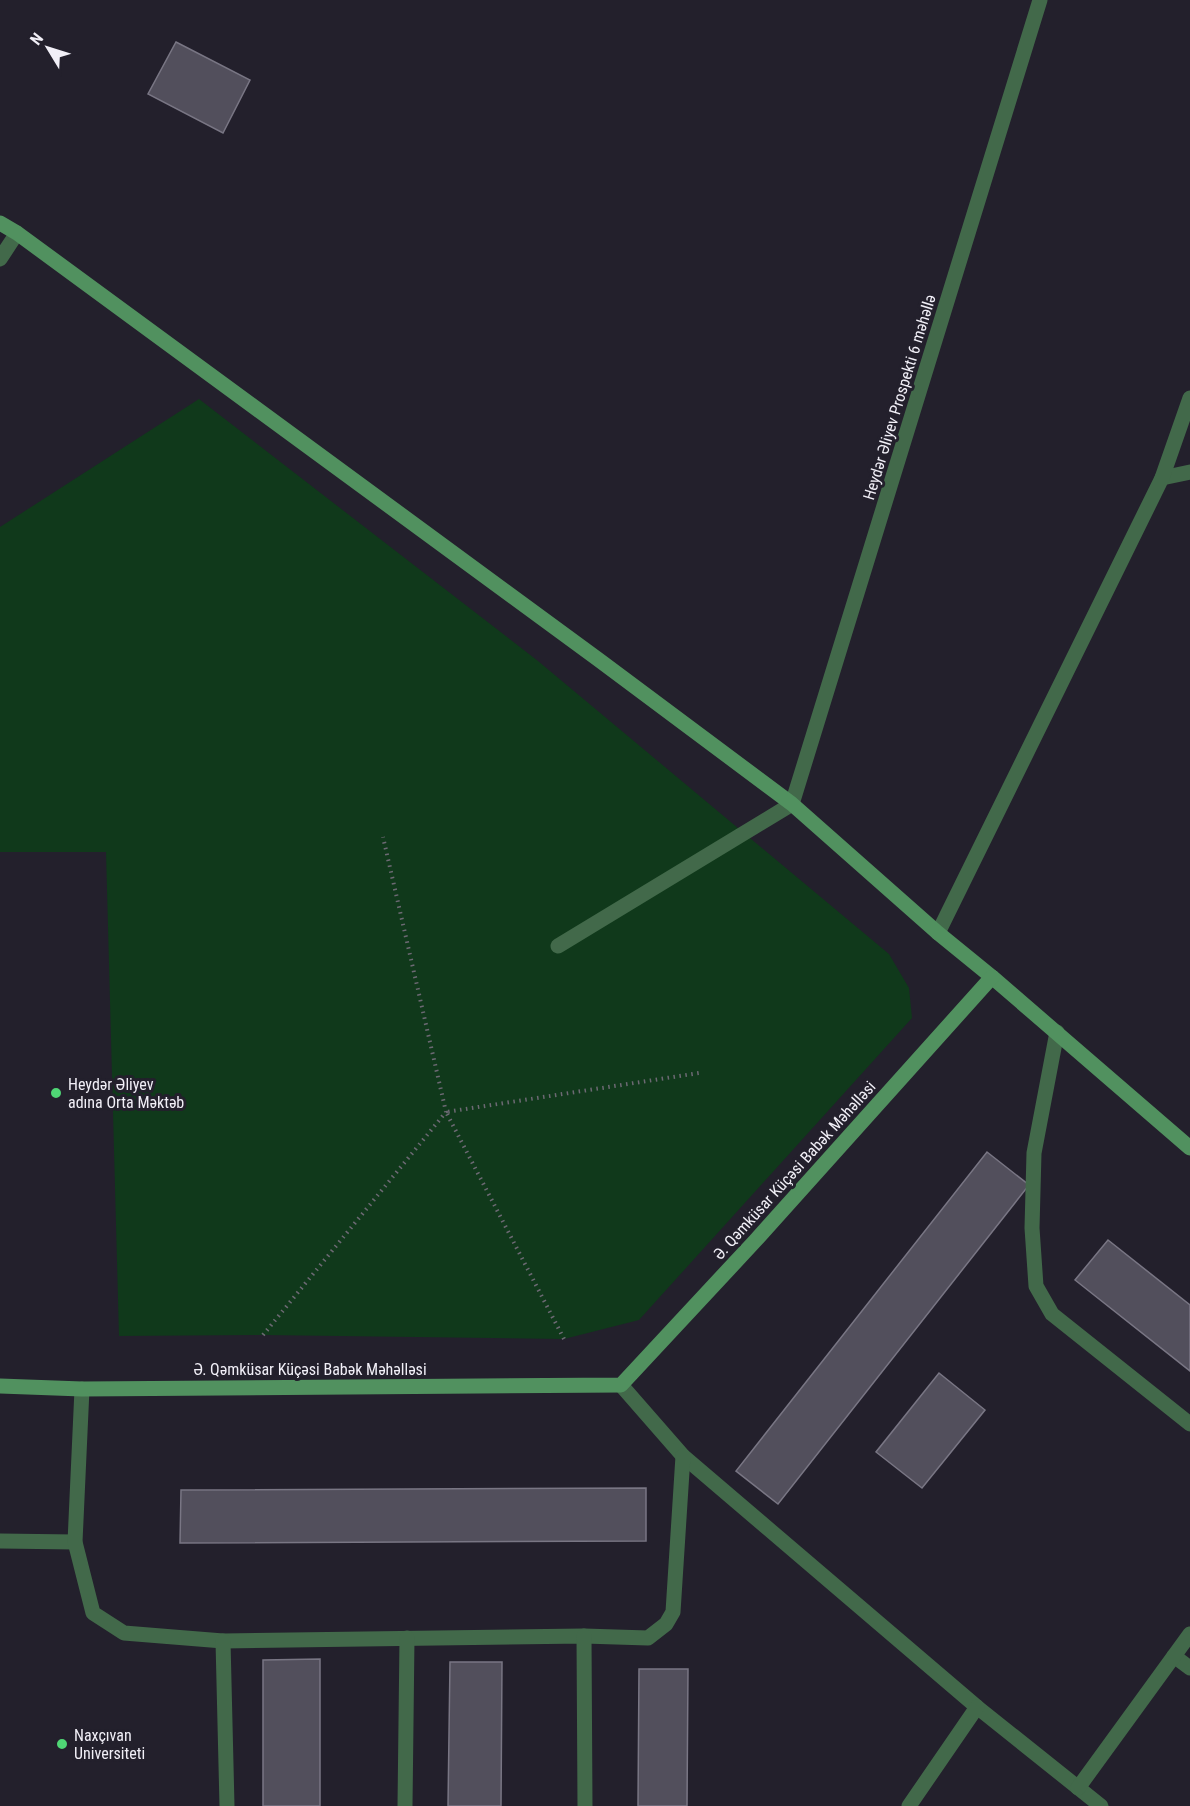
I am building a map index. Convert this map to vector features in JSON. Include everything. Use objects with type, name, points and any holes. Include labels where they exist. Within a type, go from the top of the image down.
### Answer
[{"type":"main road","points":[[0,223],[17,233],[792,804],[938,933],[1057,1032],[1190,1148]]},
{"type":"main road","name":"Ə. Qəmküsar Küçəsi Babək Məhəlləsi","points":[[0,1386],[82,1389],[621,1385],[763,1232],[992,977]]},
{"type":"street","name":"Heydər Əliyev Prospekti 6 məhəllə","points":[[792,804],[1040,0]]},
{"type":"street","points":[[0,259],[17,233]]},
{"type":"street","points":[[938,933],[1162,478],[1190,398]]},
{"type":"street","points":[[1162,478],[1190,472]]},
{"type":"street","points":[[558,946],[792,804]]},
{"type":"street","points":[[1057,1032],[1034,1153],[1032,1228],[1036,1286],[1052,1314],[1190,1424]]},
{"type":"street","points":[[621,1385],[683,1456],[977,1707],[1101,1806]]},
{"type":"street","points":[[82,1389],[75,1542],[93,1612],[124,1633],[223,1641],[584,1636],[648,1638],[666,1624],[673,1612],[683,1456]]},
{"type":"street","points":[[0,1541],[75,1542]]},
{"type":"street","points":[[1078,1788],[1190,1634]]},
{"type":"street","points":[[584,1636],[585,1806]]},
{"type":"street","points":[[405,1806],[406,1638]]},
{"type":"street","points":[[223,1641],[227,1806]]},
{"type":"street","points":[[1174,1656],[1190,1668]]},
{"type":"street","points":[[909,1806],[977,1707]]},
{"type":"path","points":[[383,837],[446,1113],[564,1339]]},
{"type":"path","points":[[263,1335],[446,1113],[699,1073]]},
{"type":"green space","points":[[199,399],[538,661],[889,954],[909,988],[912,1018],[639,1320],[564,1339],[263,1335],[119,1336],[106,852],[0,852],[0,527]]},
{"type":"building","points":[[176,42],[250,80],[223,133],[148,94]]},
{"type":"building","points":[[987,1152],[1029,1185],[778,1504],[736,1471]]},
{"type":"building","points":[[1108,1240],[1190,1305],[1190,1371],[1075,1280]]},
{"type":"building","points":[[939,1373],[985,1410],[922,1488],[876,1452]]},
{"type":"building","points":[[646,1488],[646,1541],[180,1543],[181,1490]]},
{"type":"building","points":[[320,1659],[320,1806],[263,1806],[263,1660]]},
{"type":"building","points":[[450,1662],[502,1662],[501,1806],[448,1806]]},
{"type":"building","points":[[639,1669],[688,1669],[687,1806],[638,1806]]},
{"type":"place","name":"Heydər Əliyev adına Orta Məktəb","points":[[56,1093]]},
{"type":"place","name":"Naxçıvan Universiteti","points":[[62,1744]]}]
